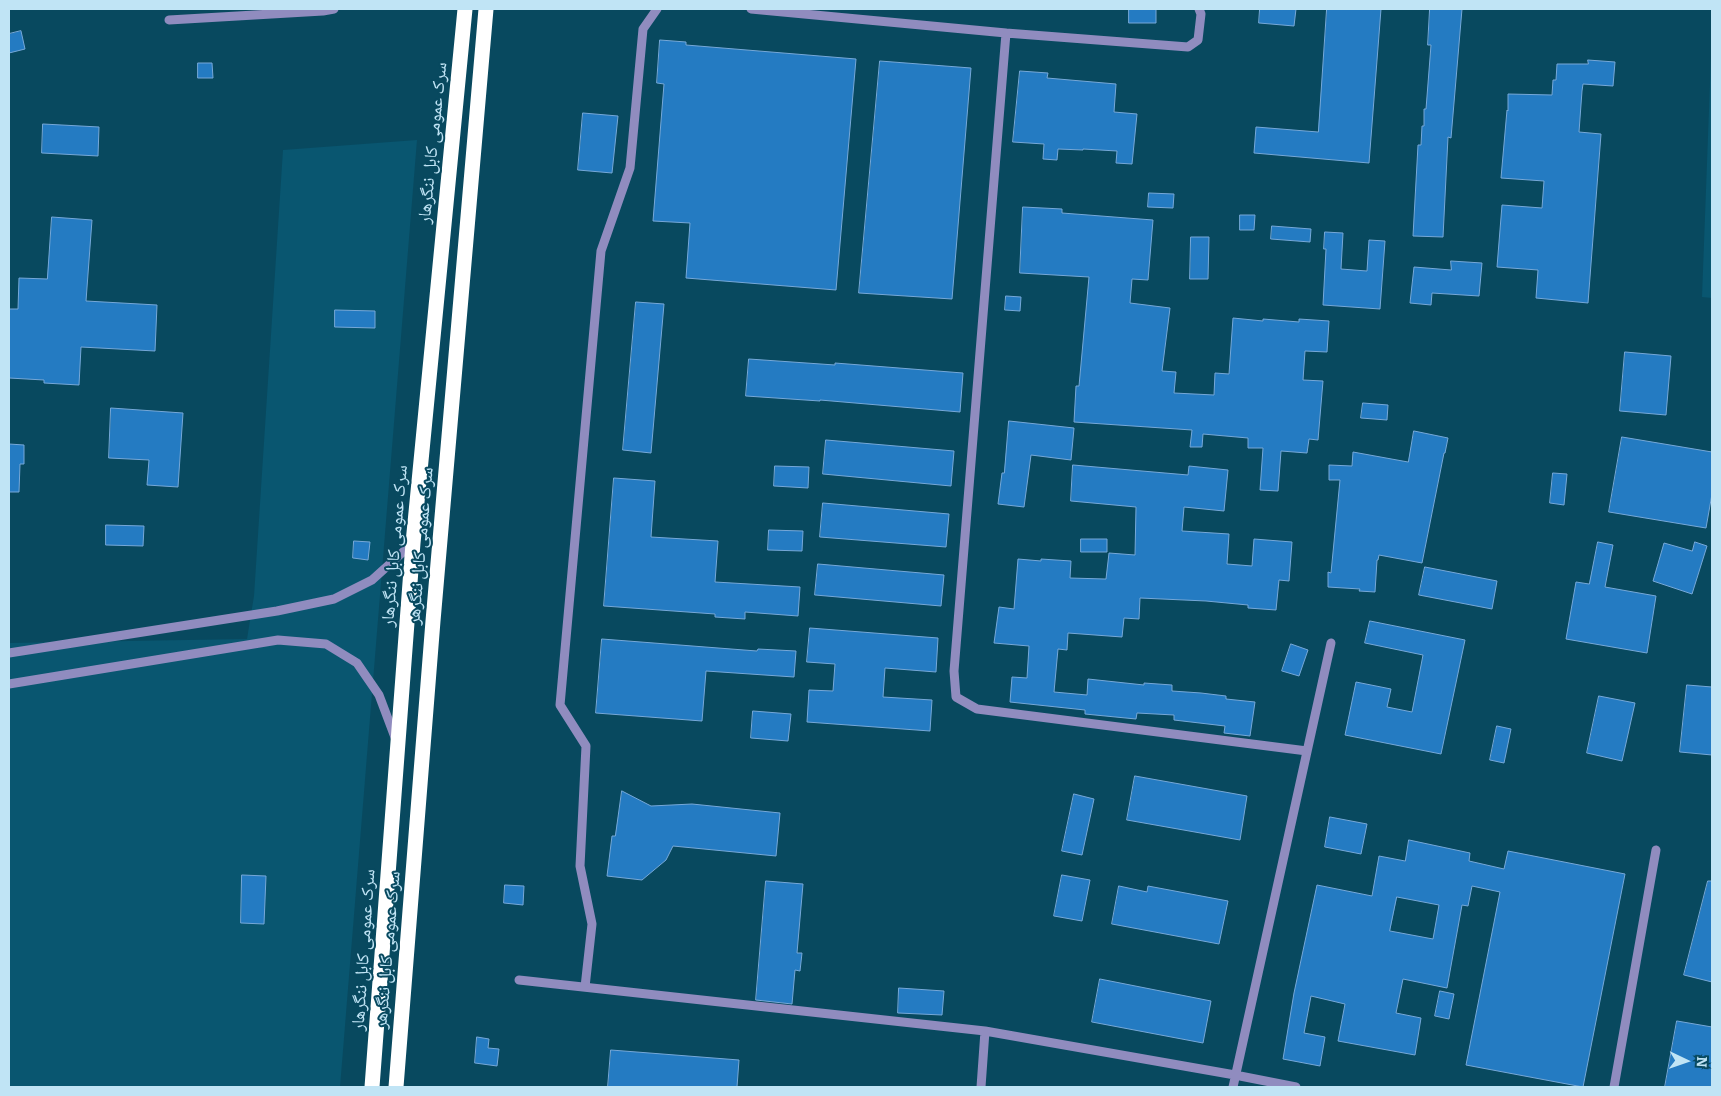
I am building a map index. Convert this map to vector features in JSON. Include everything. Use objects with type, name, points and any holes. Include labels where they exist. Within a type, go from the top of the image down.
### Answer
[{"type":"highway","name":"سرک عمومی کابل ننگرهار","points":[[372,1087],[413,543],[465,9]]},
{"type":"highway","name":"سرک عمومی کابل ننگرهر","points":[[396,1087],[433,621],[486,9]]},
{"type":"street","points":[[169,20],[334,9]]},
{"type":"street","points":[[585,988],[592,924],[580,866],[586,746],[560,705],[601,251],[630,168],[642,29],[657,9]]},
{"type":"street","points":[[751,9],[1006,33],[1188,47],[1198,40],[1199,9]]},
{"type":"street","points":[[1006,33],[954,671],[956,697],[977,709],[1307,751]]},
{"type":"street","points":[[9,652],[277,611],[334,599],[372,580],[413,543]]},
{"type":"street","points":[[9,684],[278,640],[326,644],[357,663],[379,695],[398,748]]},
{"type":"street","points":[[1232,1087],[1332,643]]},
{"type":"street","points":[[1614,1087],[1656,850]]},
{"type":"street","points":[[519,980],[985,1031],[1296,1087]]},
{"type":"street","points":[[982,1087],[985,1031]]},
{"type":"shaded area","points":[[1712,29],[1712,298],[1702,297]]},
{"type":"shaded area","points":[[417,140],[340,1087],[9,1087],[9,643],[247,639],[254,596],[283,150]]},
{"type":"building","points":[[1129,9],[1156,9],[1156,23],[1129,23]]},
{"type":"building","points":[[1260,9],[1296,9],[1294,26],[1259,23]]},
{"type":"building","points":[[1327,9],[1381,9],[1369,163],[1254,153],[1256,127],[1318,132]]},
{"type":"building","points":[[1430,9],[1462,9],[1451,138],[1448,137],[1443,237],[1413,236],[1418,145],[1421,145],[1422,126],[1424,126],[1431,45],[1428,45]]},
{"type":"building","points":[[21,31],[25,49],[9,53],[9,34]]},
{"type":"building","points":[[660,40],[686,42],[686,45],[856,59],[836,290],[686,278],[690,223],[653,221],[664,84],[657,83]]},
{"type":"building","points":[[1588,60],[1615,62],[1613,86],[1583,84],[1582,91],[1579,132],[1601,134],[1588,303],[1536,298],[1538,270],[1497,267],[1502,205],[1542,208],[1544,181],[1501,178],[1508,94],[1552,95],[1553,80],[1556,80],[1557,64],[1588,64]]},
{"type":"building","points":[[880,61],[971,68],[952,299],[859,293]]},
{"type":"building","points":[[198,63],[212,63],[213,78],[198,78]]},
{"type":"building","points":[[1020,71],[1048,73],[1047,78],[1116,84],[1114,112],[1137,114],[1132,164],[1116,163],[1117,151],[1083,149],[1058,149],[1057,160],[1043,159],[1044,144],[1013,142]]},
{"type":"building","points":[[583,113],[618,116],[612,173],[578,170]]},
{"type":"building","points":[[43,124],[99,127],[98,156],[42,153]]},
{"type":"building","points":[[1149,193],[1174,194],[1173,208],[1148,207]]},
{"type":"building","points":[[1023,207],[1062,209],[1062,213],[1153,220],[1148,280],[1132,279],[1130,303],[1170,308],[1162,371],[1176,372],[1174,393],[1214,395],[1215,373],[1229,374],[1233,318],[1263,321],[1263,319],[1299,322],[1299,319],[1329,321],[1327,352],[1305,351],[1303,380],[1323,381],[1318,440],[1309,439],[1307,453],[1281,451],[1278,491],[1260,490],[1263,448],[1248,448],[1248,438],[1203,434],[1202,447],[1190,447],[1192,430],[1074,422],[1076,386],[1079,386],[1089,277],[1020,273]]},
{"type":"building","points":[[1240,215],[1255,215],[1254,230],[1240,230]]},
{"type":"building","points":[[52,217],[92,220],[86,301],[157,305],[155,351],[81,347],[79,385],[9,378],[9,309],[18,309],[19,278],[47,279]]},
{"type":"building","points":[[1272,226],[1311,229],[1310,242],[1271,239]]},
{"type":"building","points":[[1325,232],[1343,233],[1341,269],[1367,271],[1369,240],[1385,241],[1380,309],[1323,305]]},
{"type":"building","points":[[1191,237],[1209,237],[1208,279],[1190,279]]},
{"type":"building","points":[[1451,261],[1482,263],[1479,296],[1432,293],[1431,305],[1410,303],[1414,267],[1451,270]]},
{"type":"building","points":[[1006,296],[1021,297],[1020,311],[1005,310]]},
{"type":"building","points":[[636,302],[664,304],[651,453],[623,450]]},
{"type":"building","points":[[335,310],[375,311],[375,328],[335,327]]},
{"type":"building","points":[[1625,352],[1671,356],[1666,415],[1620,411]]},
{"type":"building","points":[[749,359],[835,365],[835,363],[963,373],[960,412],[820,400],[746,396]]},
{"type":"building","points":[[1363,403],[1388,405],[1387,420],[1361,418]]},
{"type":"building","points":[[111,408],[183,413],[178,487],[147,485],[149,460],[109,458]]},
{"type":"building","points":[[1009,421],[1074,428],[1071,460],[1031,455],[1024,507],[998,504],[1002,473],[1004,473]]},
{"type":"building","points":[[1414,431],[1448,438],[1422,563],[1379,555],[1375,592],[1328,587],[1328,572],[1331,573],[1340,480],[1329,480],[1329,465],[1352,466],[1353,452],[1408,462]]},
{"type":"building","points":[[1622,437],[1712,452],[1712,494],[1706,528],[1609,512]]},
{"type":"building","points":[[826,440],[954,451],[951,486],[823,474]]},
{"type":"building","points":[[9,444],[24,445],[24,464],[20,464],[19,492],[9,492]]},
{"type":"building","points":[[1073,465],[1188,475],[1189,466],[1228,470],[1224,511],[1184,507],[1182,531],[1229,534],[1227,564],[1252,566],[1254,539],[1292,542],[1289,581],[1279,580],[1276,610],[1248,608],[1248,605],[1206,601],[1140,598],[1139,619],[1124,618],[1122,637],[1068,633],[1067,650],[1058,649],[1054,692],[1087,695],[1088,679],[1144,685],[1144,683],[1172,685],[1172,691],[1226,696],[1226,699],[1255,702],[1250,736],[1224,733],[1225,726],[1174,720],[1174,715],[1137,713],[1136,719],[1085,714],[1085,710],[1010,702],[1012,677],[1027,678],[1029,646],[994,643],[999,607],[1014,609],[1018,559],[1071,561],[1070,578],[1106,579],[1109,553],[1135,555],[1136,507],[1071,501]]},
{"type":"building","points":[[775,466],[809,467],[808,488],[774,486]]},
{"type":"building","points":[[1553,473],[1567,474],[1564,505],[1550,503]]},
{"type":"building","points":[[614,478],[655,481],[651,537],[718,541],[715,582],[800,587],[798,616],[745,612],[745,619],[715,617],[715,614],[604,606]]},
{"type":"building","points":[[823,503],[949,514],[946,547],[820,537]]},
{"type":"building","points":[[106,525],[144,526],[143,546],[106,545]]},
{"type":"building","points":[[769,530],[803,531],[802,551],[768,550]]},
{"type":"building","points":[[1081,539],[1107,539],[1107,552],[1081,552]]},
{"type":"building","points":[[354,541],[370,542],[368,560],[353,558]]},
{"type":"building","points":[[1598,542],[1613,545],[1605,587],[1656,596],[1647,653],[1566,639],[1576,582],[1589,584]]},
{"type":"building","points":[[1695,542],[1707,546],[1692,594],[1653,581],[1664,543],[1692,551]]},
{"type":"building","points":[[818,564],[944,575],[941,606],[815,595]]},
{"type":"building","points":[[1425,567],[1497,581],[1492,609],[1419,595]]},
{"type":"building","points":[[1370,621],[1465,640],[1441,754],[1345,735],[1356,682],[1391,689],[1387,707],[1412,712],[1423,655],[1365,643]]},
{"type":"building","points":[[810,628],[938,638],[936,672],[885,668],[883,697],[932,700],[930,731],[807,722],[809,690],[833,691],[835,664],[807,662]]},
{"type":"building","points":[[602,639],[757,651],[758,649],[796,651],[794,677],[706,671],[702,721],[596,713]]},
{"type":"building","points":[[1291,644],[1308,650],[1299,676],[1282,671]]},
{"type":"building","points":[[1687,685],[1712,687],[1712,755],[1680,752]]},
{"type":"building","points":[[1599,696],[1635,703],[1622,761],[1587,753]]},
{"type":"building","points":[[753,711],[791,714],[788,741],[751,738]]},
{"type":"building","points":[[1497,726],[1511,729],[1504,763],[1490,760]]},
{"type":"building","points":[[1135,776],[1247,796],[1240,840],[1127,820]]},
{"type":"building","points":[[622,791],[651,806],[692,804],[780,813],[776,856],[673,846],[666,860],[642,880],[607,876],[612,836],[615,836]]},
{"type":"building","points":[[1074,794],[1094,799],[1082,855],[1062,851]]},
{"type":"building","points":[[1330,817],[1367,824],[1361,854],[1325,847]]},
{"type":"building","points":[[1409,840],[1470,853],[1469,861],[1504,869],[1508,851],[1625,874],[1583,1087],[1466,1065],[1500,892],[1472,886],[1468,906],[1462,905],[1447,988],[1403,979],[1396,1013],[1421,1018],[1415,1055],[1338,1041],[1345,1004],[1311,996],[1304,1033],[1325,1037],[1320,1066],[1283,1059],[1294,993],[1317,885],[1372,896],[1379,856],[1405,861]],"holes":[[[1397,897],[1439,905],[1433,939],[1390,931]]]},
{"type":"building","points":[[242,875],[266,876],[264,924],[241,923]]},
{"type":"building","points":[[1062,875],[1090,880],[1082,921],[1054,916]]},
{"type":"building","points":[[766,881],[803,884],[797,953],[802,953],[800,971],[795,970],[792,1004],[756,1000]]},
{"type":"building","points":[[1708,881],[1712,881],[1712,982],[1684,975]]},
{"type":"building","points":[[505,885],[524,886],[523,905],[504,903]]},
{"type":"building","points":[[1119,886],[1147,892],[1148,886],[1228,901],[1219,944],[1112,924]]},
{"type":"building","points":[[1100,979],[1211,1001],[1203,1043],[1092,1022]]},
{"type":"building","points":[[899,988],[944,991],[942,1015],[898,1013]]},
{"type":"building","points":[[1440,991],[1454,994],[1449,1019],[1435,1016]]},
{"type":"building","points":[[1677,1021],[1712,1027],[1712,1087],[1665,1087]]},
{"type":"building","points":[[477,1037],[489,1039],[488,1048],[499,1049],[497,1066],[475,1063]]},
{"type":"building","points":[[611,1050],[739,1060],[737,1087],[608,1087]]}]
